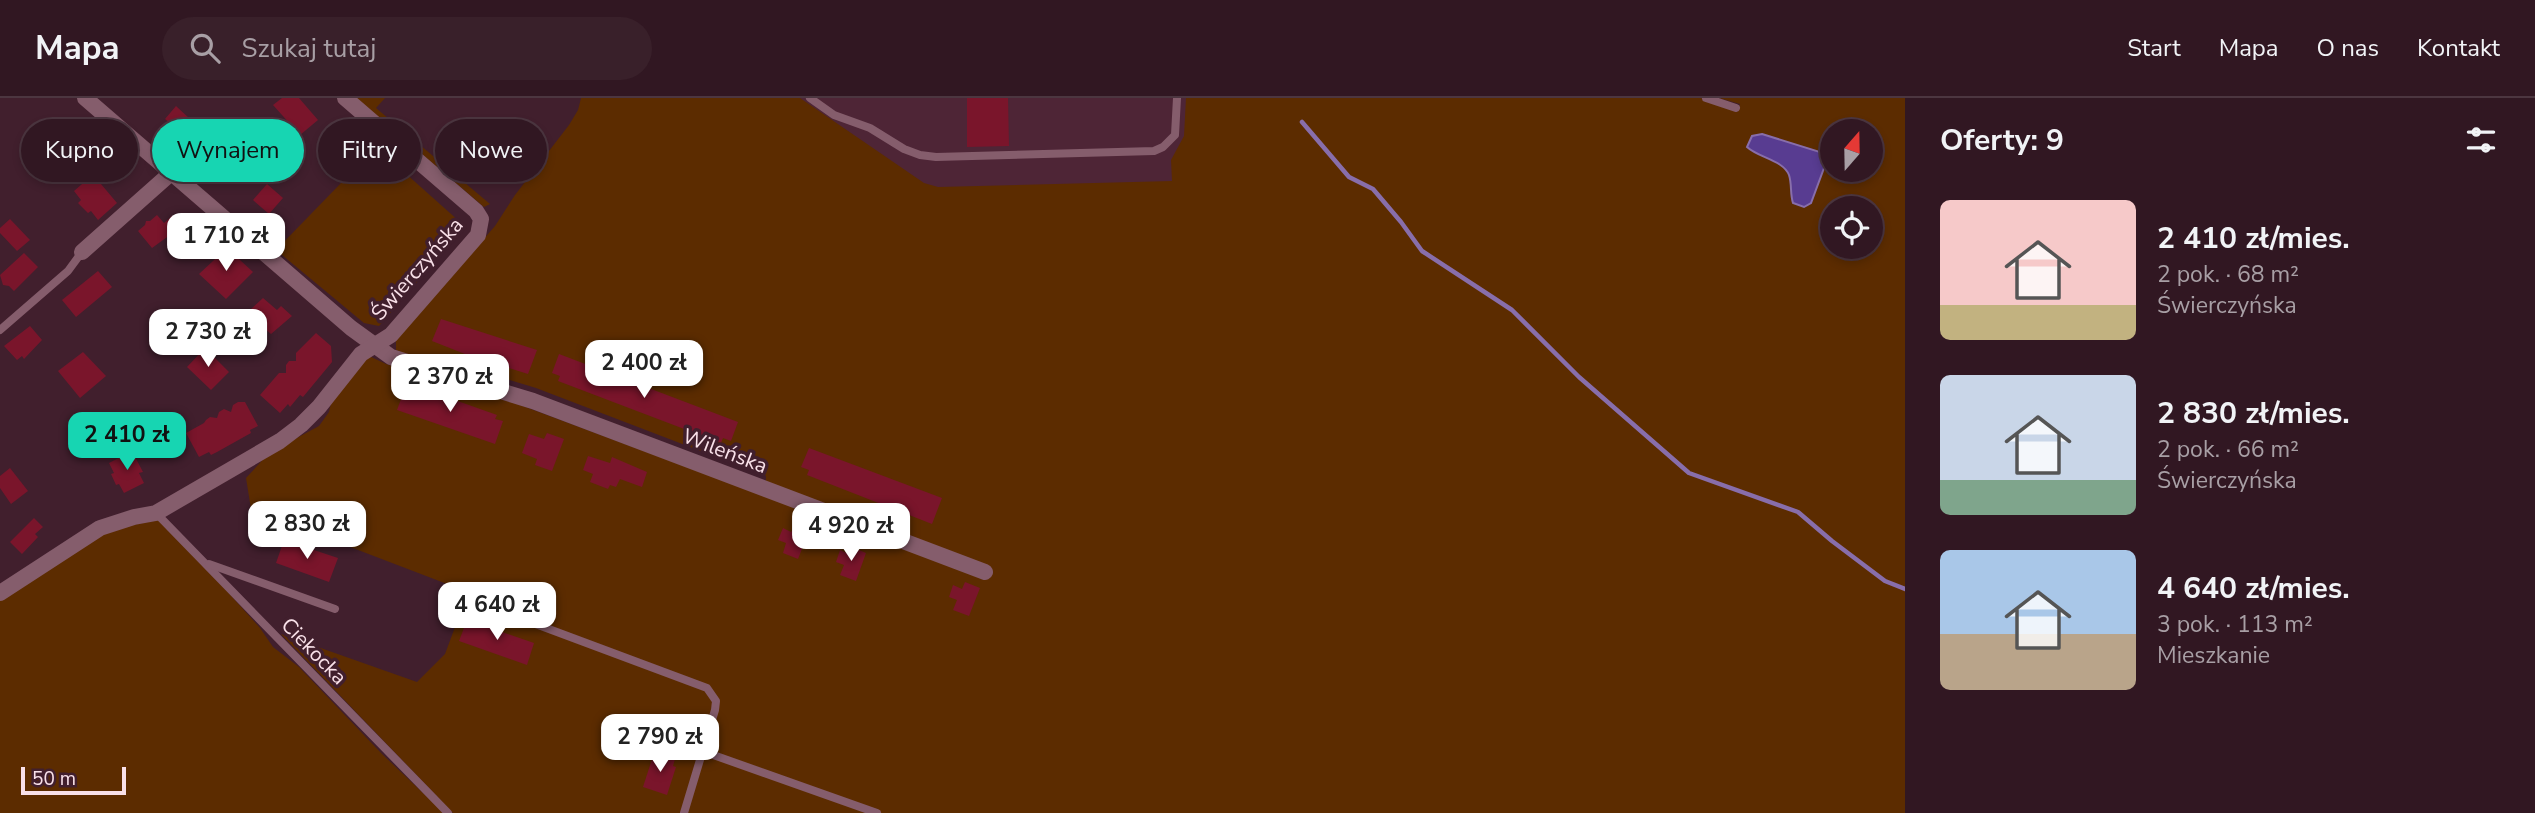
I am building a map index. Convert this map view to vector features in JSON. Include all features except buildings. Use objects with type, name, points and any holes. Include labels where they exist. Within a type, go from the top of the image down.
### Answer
[{"type":"street","name":"Wileńska","points":[[85,98],[152,156]]},
{"type":"street","name":"Świerczyńska","points":[[0,593],[100,528],[156,513],[280,441],[302,425],[361,354],[391,335],[478,235],[481,219],[476,211],[345,98]]},
{"type":"street","points":[[82,252],[161,182]]},
{"type":"street","name":"Wileńska","points":[[181,182],[351,328],[391,357],[533,401],[985,572]]},
{"type":"lane","points":[[810,98],[834,115],[870,128],[904,149],[936,157],[1154,151],[1163,148],[1175,135],[1177,98]]},
{"type":"lane","points":[[1706,98],[1736,108]]},
{"type":"lane","points":[[0,330],[68,271],[82,252]]},
{"type":"lane","name":"Ciekocka","points":[[156,513],[448,813]]},
{"type":"lane","points":[[206,564],[335,609]]},
{"type":"lane","points":[[471,600],[707,688],[716,701],[684,813]]},
{"type":"lane","points":[[702,751],[877,813]]},
{"type":"shaded area","points":[[356,98],[385,98],[376,108],[389,119],[381,119]]},
{"type":"shaded area","points":[[581,98],[800,98],[924,183],[938,187],[1172,181],[1171,160],[1184,136],[1186,98],[1701,98],[1737,112],[1740,104],[1719,98],[1905,98],[1905,813],[453,813],[281,634],[417,682],[445,654],[468,592],[251,509],[246,478],[269,453],[319,426],[329,412],[333,394],[369,356],[386,364],[520,405],[765,496],[766,476],[536,388],[427,355],[425,361],[396,350],[396,341],[401,334],[495,226],[525,182],[547,182],[547,154],[578,110]]},
{"type":"shaded area","points":[[758,98],[1213,98],[1177,209],[928,213]]},
{"type":"shaded area","points":[[1762,134],[1820,152],[1820,179],[1811,203],[1804,207],[1793,203],[1790,178],[1786,170],[1747,147],[1752,136]]},
{"type":"shaded area","points":[[421,146],[435,158],[435,165],[421,153]]},
{"type":"shaded area","points":[[342,182],[415,182],[460,222],[461,231],[379,326],[364,323],[276,250]]},
{"type":"shaded area","points":[[455,182],[464,182],[490,204],[484,207]]},
{"type":"shaded area","points":[[158,520],[225,589],[273,647],[299,667],[382,754],[444,813],[0,813],[0,597],[103,531]]},
{"type":"waterway","points":[[1302,122],[1349,177],[1373,189],[1422,251],[1512,310],[1579,377],[1689,473],[1798,512],[1885,581],[1905,589]]}]
